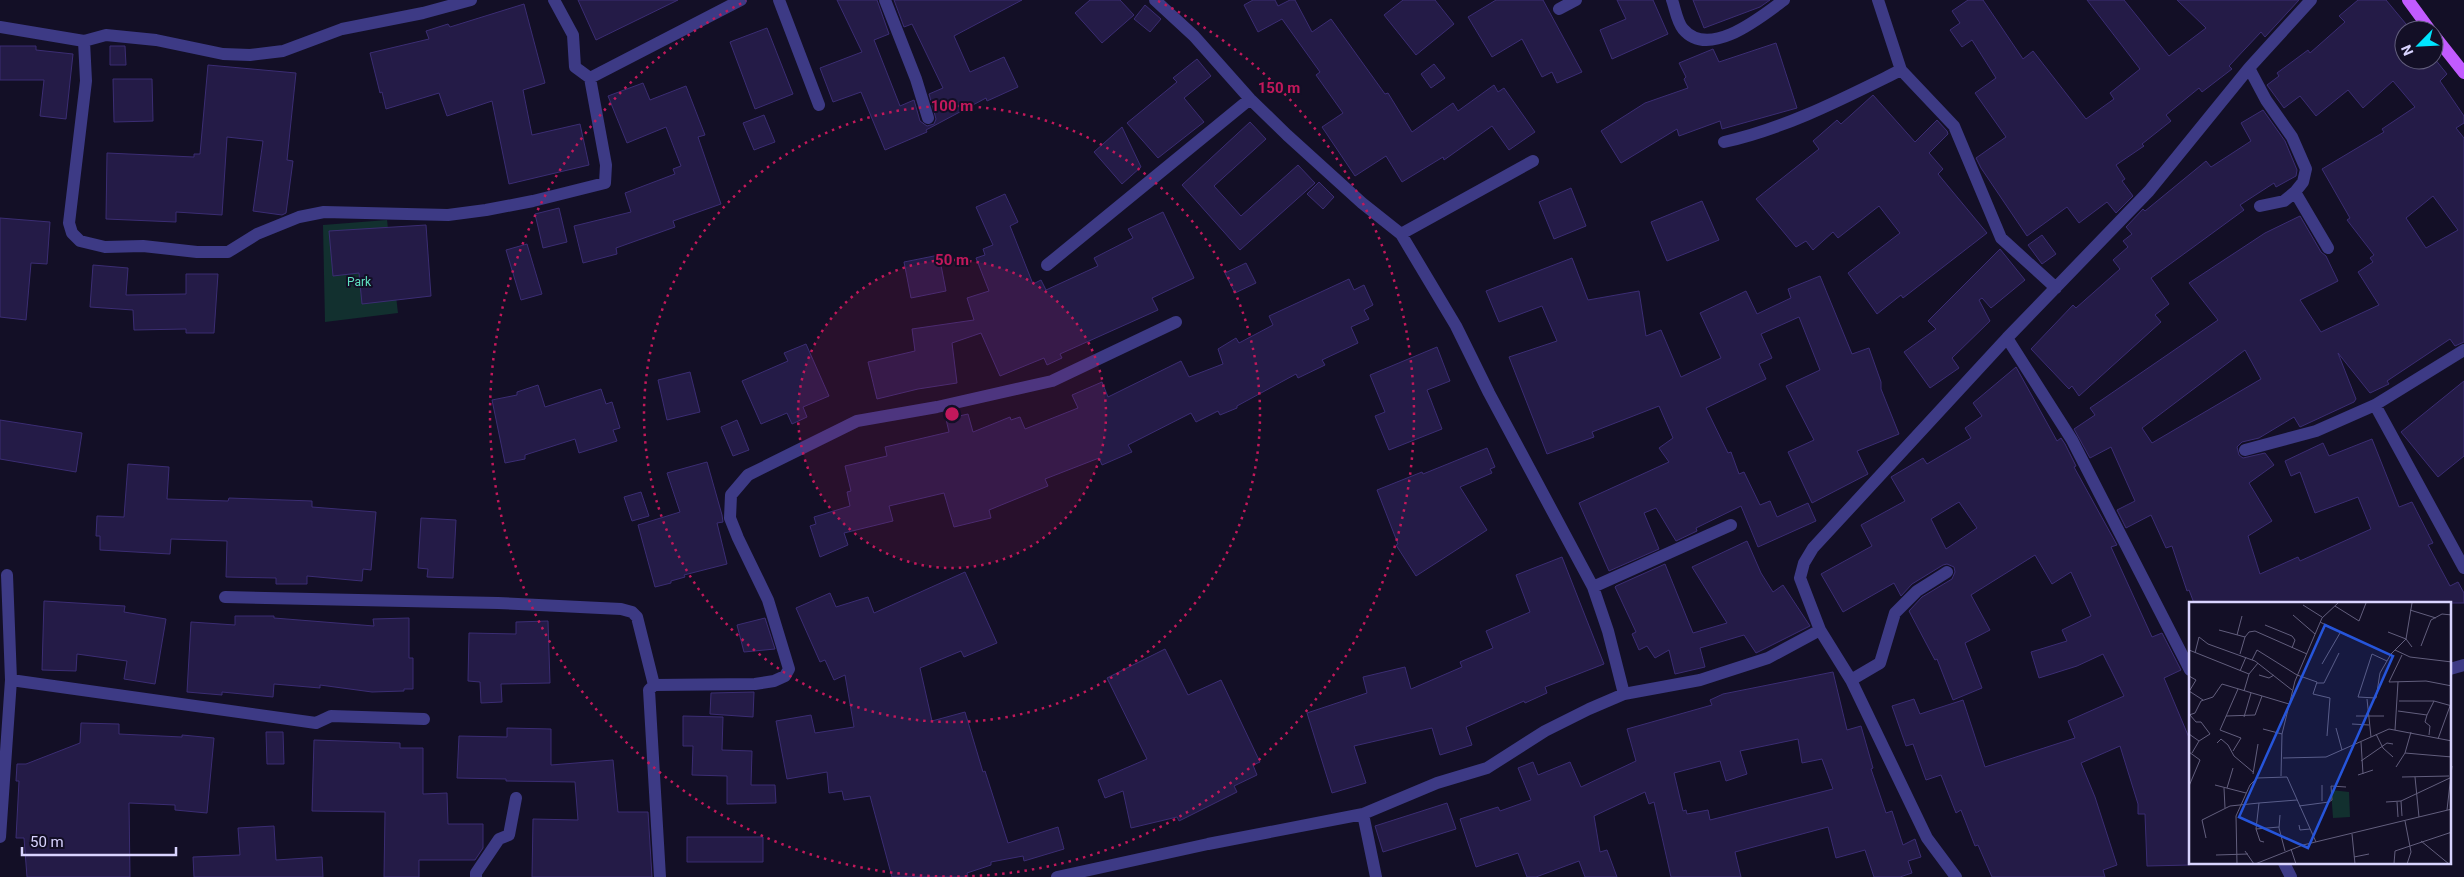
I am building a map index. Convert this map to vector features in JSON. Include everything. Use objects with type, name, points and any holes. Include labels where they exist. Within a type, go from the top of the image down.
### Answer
[{"type":"main road","points":[[2408,0],[2423,20]]},
{"type":"main road","points":[[2444,48],[2464,73]]},
{"type":"street","points":[[0,27],[84,41],[106,35],[156,40],[223,54],[250,55],[283,51],[342,29],[423,13],[471,0]]},
{"type":"street","points":[[84,41],[86,81],[69,222],[72,234],[80,241],[105,247],[143,246],[197,252],[228,252],[256,234],[299,217],[324,212],[448,215],[504,207],[605,183],[606,165],[590,78],[575,67],[573,35],[554,0]]},
{"type":"street","points":[[590,78],[740,0]]},
{"type":"street","points":[[779,0],[819,106]]},
{"type":"street","points":[[884,0],[916,78],[928,118]]},
{"type":"street","points":[[1155,0],[1194,36],[1250,99],[1362,204],[1401,234],[1456,326],[1489,393],[1592,587],[1608,631],[1624,694]]},
{"type":"street","points":[[1558,9],[1576,0]]},
{"type":"street","points":[[1672,0],[1682,28],[1694,37],[1705,41],[1750,26],[1784,0]]},
{"type":"street","points":[[1878,0],[1901,70],[1954,126],[2001,238],[2056,288]]},
{"type":"street","points":[[1956,877],[1927,838],[1850,680],[1820,630],[1800,578],[1804,563],[1813,548],[2007,338],[2149,191],[2249,68],[2311,0]]},
{"type":"street","points":[[2249,68],[2266,100],[2292,137],[2306,169],[2304,182],[2284,201],[2260,206]]},
{"type":"street","points":[[1724,142],[1757,135],[1793,121],[1901,70]]},
{"type":"street","points":[[1047,265],[1250,99]]},
{"type":"street","points":[[1401,234],[1533,161]]},
{"type":"street","points":[[2295,192],[2328,248]]},
{"type":"street","points":[[660,877],[649,690],[654,685],[755,684],[774,681],[785,676],[789,669],[768,600],[730,518],[731,495],[748,474],[857,421],[946,405],[1052,381],[1176,322]]},
{"type":"street","points":[[2007,338],[2072,440],[2189,668]]},
{"type":"street","points":[[2245,450],[2316,431],[2375,405],[2464,350]]},
{"type":"street","points":[[2375,405],[2464,568]]},
{"type":"street","points":[[1592,587],[1731,525]]},
{"type":"street","points":[[1850,680],[1880,663],[1895,613],[1917,591],[1947,572]]},
{"type":"street","points":[[0,837],[11,680],[7,575]]},
{"type":"street","points":[[225,597],[498,603],[621,609],[632,612],[637,617],[654,685]]},
{"type":"street","points":[[1057,877],[1208,844],[1363,814],[1437,783],[1487,768],[1545,731],[1624,694],[1700,680],[1768,658],[1820,630]]},
{"type":"street","points":[[11,680],[316,723],[331,716],[424,718]]},
{"type":"street","points":[[476,877],[476,872],[499,838],[509,835],[516,798]]},
{"type":"street","points":[[1363,814],[1376,877]]},
{"type":"street","points":[[2284,864],[2291,877]]},
{"type":"green space","name":"Park","points":[[387,220],[398,313],[325,322],[323,225]]},
{"type":"building","points":[[578,0],[678,0],[596,40]]},
{"type":"building","points":[[837,0],[877,0],[889,34],[874,40],[900,106],[914,100],[920,121],[927,126],[934,124],[936,119],[929,94],[943,88],[912,24],[904,27],[894,0],[1022,0],[954,36],[970,72],[1004,57],[1018,87],[987,101],[986,98],[926,130],[927,132],[885,150],[861,92],[833,102],[820,68],[862,52]]},
{"type":"building","points":[[1090,0],[1120,0],[1134,15],[1102,43],[1075,13]]},
{"type":"building","points":[[1253,0],[1275,0],[1278,6],[1290,0],[1295,0],[1312,32],[1331,19],[1385,94],[1388,93],[1412,132],[1453,103],[1458,111],[1494,85],[1498,92],[1504,88],[1535,132],[1509,150],[1492,126],[1444,160],[1443,157],[1402,182],[1386,156],[1355,176],[1322,127],[1343,113],[1316,75],[1320,72],[1282,19],[1258,32],[1244,5]]},
{"type":"building","points":[[1403,0],[1435,0],[1454,24],[1416,55],[1384,15]]},
{"type":"building","points":[[1496,0],[1543,0],[1582,72],[1557,83],[1552,72],[1542,77],[1522,39],[1492,57],[1468,17]]},
{"type":"building","points":[[1617,0],[1653,0],[1668,34],[1612,59],[1600,30],[1626,19]]},
{"type":"building","points":[[1693,0],[1770,0],[1760,7],[1704,28]]},
{"type":"building","points":[[1968,0],[1983,0],[2023,59],[2033,51],[2086,119],[2114,99],[2110,93],[2140,69],[2087,0],[2124,0],[2169,56],[2206,28],[2177,0],[2299,0],[2265,37],[2261,32],[2229,66],[2232,69],[2202,92],[2199,88],[2166,115],[2171,121],[2142,144],[2144,146],[2116,165],[2125,179],[2122,181],[2133,196],[2116,213],[2107,202],[2079,223],[2067,207],[2027,236],[1976,158],[2006,137],[1975,93],[1996,78],[1972,40],[1962,47],[1950,30],[1960,23],[1952,11]]},
{"type":"building","points":[[2358,0],[2386,0],[2403,20],[2394,20],[2394,70],[2444,70],[2447,74],[2440,81],[2464,116],[2464,123],[2456,128],[2464,138],[2464,342],[2455,346],[2450,339],[2387,381],[2389,384],[2370,393],[2338,353],[2356,399],[2354,402],[2300,427],[2294,417],[2259,438],[2242,442],[2237,447],[2239,455],[2243,458],[2265,453],[2274,465],[2249,483],[2272,521],[2248,536],[2260,574],[2298,557],[2300,561],[2371,529],[2358,497],[2315,513],[2300,472],[2291,476],[2285,461],[2323,443],[2329,456],[2372,439],[2399,507],[2412,502],[2433,543],[2428,545],[2450,586],[2458,582],[2464,593],[2464,603],[2194,602],[2189,590],[2187,591],[2172,546],[2166,548],[2151,515],[2126,528],[2117,510],[2135,501],[2111,447],[2090,458],[2074,429],[2095,415],[2090,408],[2218,320],[2189,283],[2265,233],[2300,216],[2321,252],[2326,256],[2338,281],[2300,300],[2321,332],[2379,305],[2358,272],[2373,262],[2370,258],[2374,255],[2347,220],[2350,218],[2322,169],[2384,132],[2382,129],[2415,107],[2393,81],[2363,108],[2348,90],[2316,116],[2300,96],[2284,108],[2267,85],[2279,76],[2277,73],[2308,50],[2310,53],[2345,22],[2339,16]],"holes":[[[2433,196],[2458,230],[2426,248],[2406,218]],[[2245,350],[2261,379],[2152,443],[2142,428]]]},
{"type":"building","points":[[524,4],[545,83],[523,90],[532,135],[580,124],[589,165],[509,184],[492,101],[447,116],[439,93],[386,109],[370,53],[429,39],[426,31],[448,24],[450,27]]},
{"type":"building","points":[[1145,5],[1161,19],[1150,32],[1134,19]]},
{"type":"building","points":[[767,28],[793,94],[755,109],[730,42]]},
{"type":"building","points":[[1776,43],[1797,108],[1722,129],[1720,121],[1679,136],[1677,129],[1621,163],[1601,131],[1645,103],[1688,88],[1684,79],[1686,77],[1679,63],[1713,49],[1719,62]]},
{"type":"building","points":[[0,46],[36,46],[36,50],[73,54],[66,119],[40,116],[44,80],[0,80]]},
{"type":"building","points":[[110,46],[125,46],[126,65],[110,65]]},
{"type":"building","points":[[1197,59],[1211,76],[1184,98],[1204,122],[1158,158],[1127,123],[1177,82],[1173,78]]},
{"type":"building","points":[[1434,64],[1445,78],[1431,88],[1421,74]]},
{"type":"building","points":[[208,65],[296,73],[287,160],[293,161],[286,213],[282,215],[253,211],[263,141],[227,137],[222,215],[176,212],[176,222],[106,219],[107,153],[194,157],[194,154],[200,154]]},
{"type":"building","points":[[113,79],[152,79],[153,121],[114,122]]},
{"type":"building","points":[[643,83],[650,100],[686,86],[705,135],[698,137],[721,204],[673,221],[675,227],[616,248],[617,254],[583,263],[574,226],[631,212],[625,193],[675,174],[673,169],[681,166],[666,127],[627,143],[608,96]]},
{"type":"building","points":[[1873,95],[1915,142],[1937,120],[1947,131],[1948,134],[1929,153],[1943,169],[1938,174],[1987,233],[1903,298],[1901,295],[1877,314],[1848,273],[1900,233],[1879,206],[1838,238],[1833,232],[1813,250],[1806,241],[1796,247],[1756,199],[1819,149],[1813,141],[1837,120],[1841,124]]},
{"type":"building","points":[[2263,110],[2285,141],[2297,170],[2296,176],[2276,187],[2274,183],[2240,205],[2244,210],[2151,278],[2169,304],[2155,315],[2161,322],[2079,396],[2072,386],[2069,389],[2031,349],[2073,305],[2076,308],[2120,269],[2113,260],[2128,247],[2123,241],[2132,234],[2126,227],[2143,209],[2145,211],[2206,161],[2211,167],[2251,141],[2241,123]]},
{"type":"building","points":[[764,115],[775,142],[754,150],[743,123]]},
{"type":"building","points":[[1250,122],[1266,139],[1214,186],[1241,216],[1298,165],[1315,183],[1240,250],[1182,185]]},
{"type":"building","points":[[1122,127],[1141,167],[1122,184],[1094,152]]},
{"type":"building","points":[[1319,182],[1334,197],[1323,209],[1307,194]]},
{"type":"building","points":[[1571,188],[1586,226],[1554,239],[1539,202]]},
{"type":"building","points":[[1005,194],[1018,222],[1010,226],[1033,284],[1041,280],[1046,290],[1098,266],[1094,258],[1133,238],[1128,229],[1163,212],[1194,278],[1152,298],[1158,310],[1060,354],[1062,358],[1047,365],[1044,358],[1000,376],[981,333],[952,343],[957,383],[918,389],[877,399],[868,362],[915,351],[912,329],[974,320],[967,298],[989,291],[976,258],[985,255],[983,249],[993,245],[976,207]]},
{"type":"building","points":[[1702,201],[1719,240],[1667,261],[1651,222]]},
{"type":"building","points":[[559,208],[567,242],[543,248],[535,214]]},
{"type":"building","points":[[0,218],[50,222],[47,264],[31,263],[26,320],[0,317]]},
{"type":"building","points":[[426,225],[431,296],[362,304],[359,273],[333,276],[329,231]]},
{"type":"building","points":[[2042,235],[2056,254],[2042,264],[2028,245]]},
{"type":"building","points":[[527,244],[542,294],[521,300],[506,250]]},
{"type":"building","points":[[2000,249],[2025,280],[1991,308],[1982,298],[1979,300],[1990,321],[1952,358],[1959,368],[1930,388],[1904,352],[1936,329],[1928,321]]},
{"type":"building","points":[[939,255],[946,291],[911,298],[904,262]]},
{"type":"building","points":[[1572,258],[1588,300],[1639,291],[1646,336],[1661,330],[1681,377],[1721,358],[1700,313],[1746,291],[1757,314],[1791,298],[1788,289],[1820,276],[1852,354],[1869,348],[1881,382],[1881,389],[1899,434],[1857,451],[1868,474],[1812,503],[1788,452],[1814,440],[1786,386],[1820,370],[1799,317],[1761,334],[1772,358],[1759,364],[1766,379],[1706,408],[1728,453],[1731,452],[1739,474],[1744,472],[1760,505],[1770,501],[1777,517],[1808,503],[1816,521],[1758,547],[1741,506],[1696,528],[1697,531],[1676,541],[1656,508],[1644,513],[1659,549],[1609,571],[1579,503],[1669,462],[1659,448],[1673,438],[1659,406],[1592,432],[1594,437],[1547,454],[1509,357],[1557,341],[1542,306],[1499,322],[1486,291]]},
{"type":"building","points":[[1246,263],[1256,283],[1235,293],[1225,273]]},
{"type":"building","points":[[93,265],[128,268],[126,295],[186,294],[186,274],[218,274],[214,333],[186,333],[186,329],[134,330],[133,310],[90,307]]},
{"type":"building","points":[[1349,279],[1354,290],[1364,285],[1373,305],[1364,310],[1369,319],[1351,327],[1358,343],[1322,360],[1325,365],[1298,378],[1296,374],[1237,406],[1237,408],[1220,415],[1218,411],[1196,422],[1191,413],[1128,445],[1132,452],[1102,465],[1099,458],[1045,479],[1048,486],[989,510],[991,518],[954,527],[944,493],[889,506],[893,521],[844,533],[848,545],[820,557],[810,526],[816,524],[814,517],[850,506],[847,492],[851,491],[845,466],[887,456],[885,447],[949,432],[946,419],[968,414],[973,432],[1010,417],[1011,420],[1020,417],[1025,429],[1078,408],[1072,395],[1102,382],[1108,397],[1181,361],[1189,377],[1223,364],[1218,349],[1236,338],[1239,343],[1273,325],[1269,316]]},
{"type":"building","points":[[806,344],[829,396],[803,407],[807,417],[792,424],[787,413],[761,424],[742,381],[788,361],[784,353]]},
{"type":"building","points":[[1437,347],[1450,381],[1427,390],[1442,429],[1389,450],[1375,416],[1385,412],[1370,375]]},
{"type":"building","points":[[2016,367],[2057,441],[2061,438],[2065,444],[2076,466],[2074,467],[2117,545],[2111,547],[2152,637],[2162,633],[2181,670],[2164,678],[2189,738],[2190,865],[2147,866],[2145,814],[2138,814],[2138,804],[2120,746],[2081,763],[2095,797],[2117,865],[2103,870],[2105,877],[1992,877],[1978,845],[1975,846],[1961,810],[1956,813],[1941,775],[1926,780],[1913,744],[1906,746],[1892,706],[1914,699],[1920,714],[1963,700],[1985,767],[2075,738],[2068,721],[2124,696],[2103,654],[2077,666],[2039,678],[2031,652],[2067,641],[2062,630],[2091,616],[2071,572],[2052,584],[2035,555],[1971,595],[1990,630],[1965,643],[1982,688],[1953,700],[1937,659],[1935,660],[1909,611],[1922,597],[1952,579],[1955,572],[1954,567],[1947,564],[1943,565],[1912,584],[1901,596],[1894,583],[1843,612],[1821,574],[1872,546],[1861,525],[1905,501],[1891,477],[1923,458],[1927,464],[1971,438],[1965,428],[1982,416],[1973,403]],"holes":[[[1959,502],[1977,528],[1946,549],[1931,519]]]},
{"type":"building","points":[[690,372],[700,412],[667,420],[658,380]]},
{"type":"building","points":[[2464,381],[2464,456],[2438,477],[2401,432]]},
{"type":"building","points":[[538,385],[545,407],[601,389],[606,404],[612,402],[620,428],[613,430],[617,441],[579,453],[575,439],[525,455],[525,459],[505,463],[492,400],[517,395],[517,392]]},
{"type":"building","points":[[0,420],[82,433],[76,472],[0,459]]},
{"type":"building","points":[[737,420],[749,450],[733,456],[721,427]]},
{"type":"building","points":[[1487,448],[1495,467],[1490,469],[1492,473],[1460,487],[1487,530],[1416,576],[1396,545],[1398,544],[1377,490]]},
{"type":"building","points":[[707,462],[722,515],[723,522],[717,523],[727,564],[684,575],[685,577],[671,581],[671,583],[655,587],[638,525],[680,512],[667,473]]},
{"type":"building","points":[[128,464],[169,467],[167,499],[228,501],[229,498],[312,501],[312,507],[376,512],[371,570],[363,569],[362,581],[307,576],[307,584],[276,584],[276,578],[226,577],[227,541],[171,539],[170,554],[100,550],[100,536],[96,536],[97,516],[124,517]]},
{"type":"building","points":[[641,492],[649,516],[632,521],[624,497]]},
{"type":"building","points":[[421,518],[456,520],[453,578],[427,577],[428,569],[418,568]]},
{"type":"building","points":[[1747,541],[1761,573],[1773,592],[1783,585],[1810,626],[1756,653],[1744,635],[1700,648],[1705,667],[1675,674],[1669,650],[1655,658],[1647,646],[1639,650],[1632,634],[1636,632],[1615,587],[1665,564],[1693,633],[1727,623],[1692,567]]},
{"type":"building","points":[[1562,557],[1604,664],[1545,687],[1547,693],[1525,703],[1524,701],[1466,727],[1472,745],[1440,755],[1432,728],[1354,746],[1366,783],[1332,793],[1307,713],[1367,693],[1363,677],[1405,667],[1411,689],[1462,667],[1460,662],[1493,648],[1486,631],[1530,612],[1516,575]]},
{"type":"building","points":[[965,572],[997,643],[964,657],[961,651],[920,668],[932,721],[965,712],[983,772],[985,771],[1008,843],[1058,827],[1064,849],[1024,861],[1023,856],[991,862],[991,865],[967,873],[968,877],[892,877],[870,796],[844,800],[842,791],[829,793],[827,772],[787,779],[776,721],[811,715],[815,733],[854,727],[845,675],[834,680],[825,660],[820,662],[796,608],[830,593],[836,607],[868,597],[874,613]]},
{"type":"building","points":[[44,601],[125,606],[124,612],[166,619],[155,684],[124,679],[127,661],[77,654],[76,671],[42,670]]},
{"type":"building","points":[[235,616],[274,616],[274,618],[374,626],[373,619],[409,618],[409,658],[413,658],[413,689],[372,692],[320,685],[320,688],[274,684],[273,697],[222,692],[222,695],[187,692],[191,622],[235,625]]},
{"type":"building","points":[[765,618],[775,649],[744,652],[737,625]]},
{"type":"building","points":[[548,621],[550,683],[501,684],[502,702],[481,703],[480,682],[468,681],[469,633],[516,634],[516,622]]},
{"type":"building","points":[[1165,649],[1188,695],[1221,680],[1260,762],[1253,765],[1257,775],[1234,786],[1237,792],[1179,821],[1177,817],[1131,828],[1123,791],[1105,798],[1098,780],[1147,759],[1107,678]]},
{"type":"building","points":[[1833,672],[1847,730],[1861,726],[1873,768],[1871,769],[1886,813],[1892,811],[1903,845],[1915,839],[1921,857],[1908,861],[1912,873],[1900,877],[1874,877],[1865,850],[1836,858],[1828,827],[1735,852],[1741,877],[1671,877],[1654,802],[1649,804],[1645,792],[1594,816],[1600,852],[1607,850],[1617,877],[1585,877],[1579,861],[1536,877],[1527,877],[1518,853],[1476,867],[1460,819],[1498,807],[1500,811],[1531,800],[1518,768],[1533,762],[1538,775],[1570,762],[1581,787],[1636,761],[1627,729],[1712,705],[1710,700],[1723,694]],"holes":[[[1798,739],[1802,763],[1822,759],[1833,789],[1710,820],[1708,810],[1687,814],[1686,810],[1683,811],[1674,773],[1720,761],[1726,781],[1747,774],[1740,751]]]},
{"type":"building","points":[[754,692],[753,717],[710,714],[711,693]]},
{"type":"building","points":[[683,716],[723,717],[722,750],[752,751],[751,785],[775,785],[776,803],[727,804],[727,776],[692,775],[693,746],[683,746]]},
{"type":"building","points":[[81,723],[119,724],[119,734],[182,737],[182,735],[214,738],[207,813],[175,810],[175,805],[129,803],[130,877],[27,877],[24,838],[16,838],[19,781],[16,781],[17,764],[26,764],[80,743]]},
{"type":"building","points":[[507,728],[551,729],[551,765],[613,760],[618,812],[648,812],[652,877],[532,877],[533,819],[578,820],[575,782],[457,778],[459,736],[507,737]]},
{"type":"building","points":[[266,732],[283,732],[284,764],[267,764]]},
{"type":"building","points":[[314,740],[400,743],[400,748],[423,748],[423,794],[447,793],[448,824],[483,824],[483,848],[475,860],[419,860],[419,877],[384,877],[385,812],[312,811]]},
{"type":"building","points":[[1447,803],[1456,829],[1383,852],[1375,826]]},
{"type":"building","points":[[274,826],[276,860],[322,857],[323,877],[194,877],[193,857],[240,855],[238,828]]},
{"type":"building","points":[[687,837],[763,837],[763,862],[687,862]]}]
